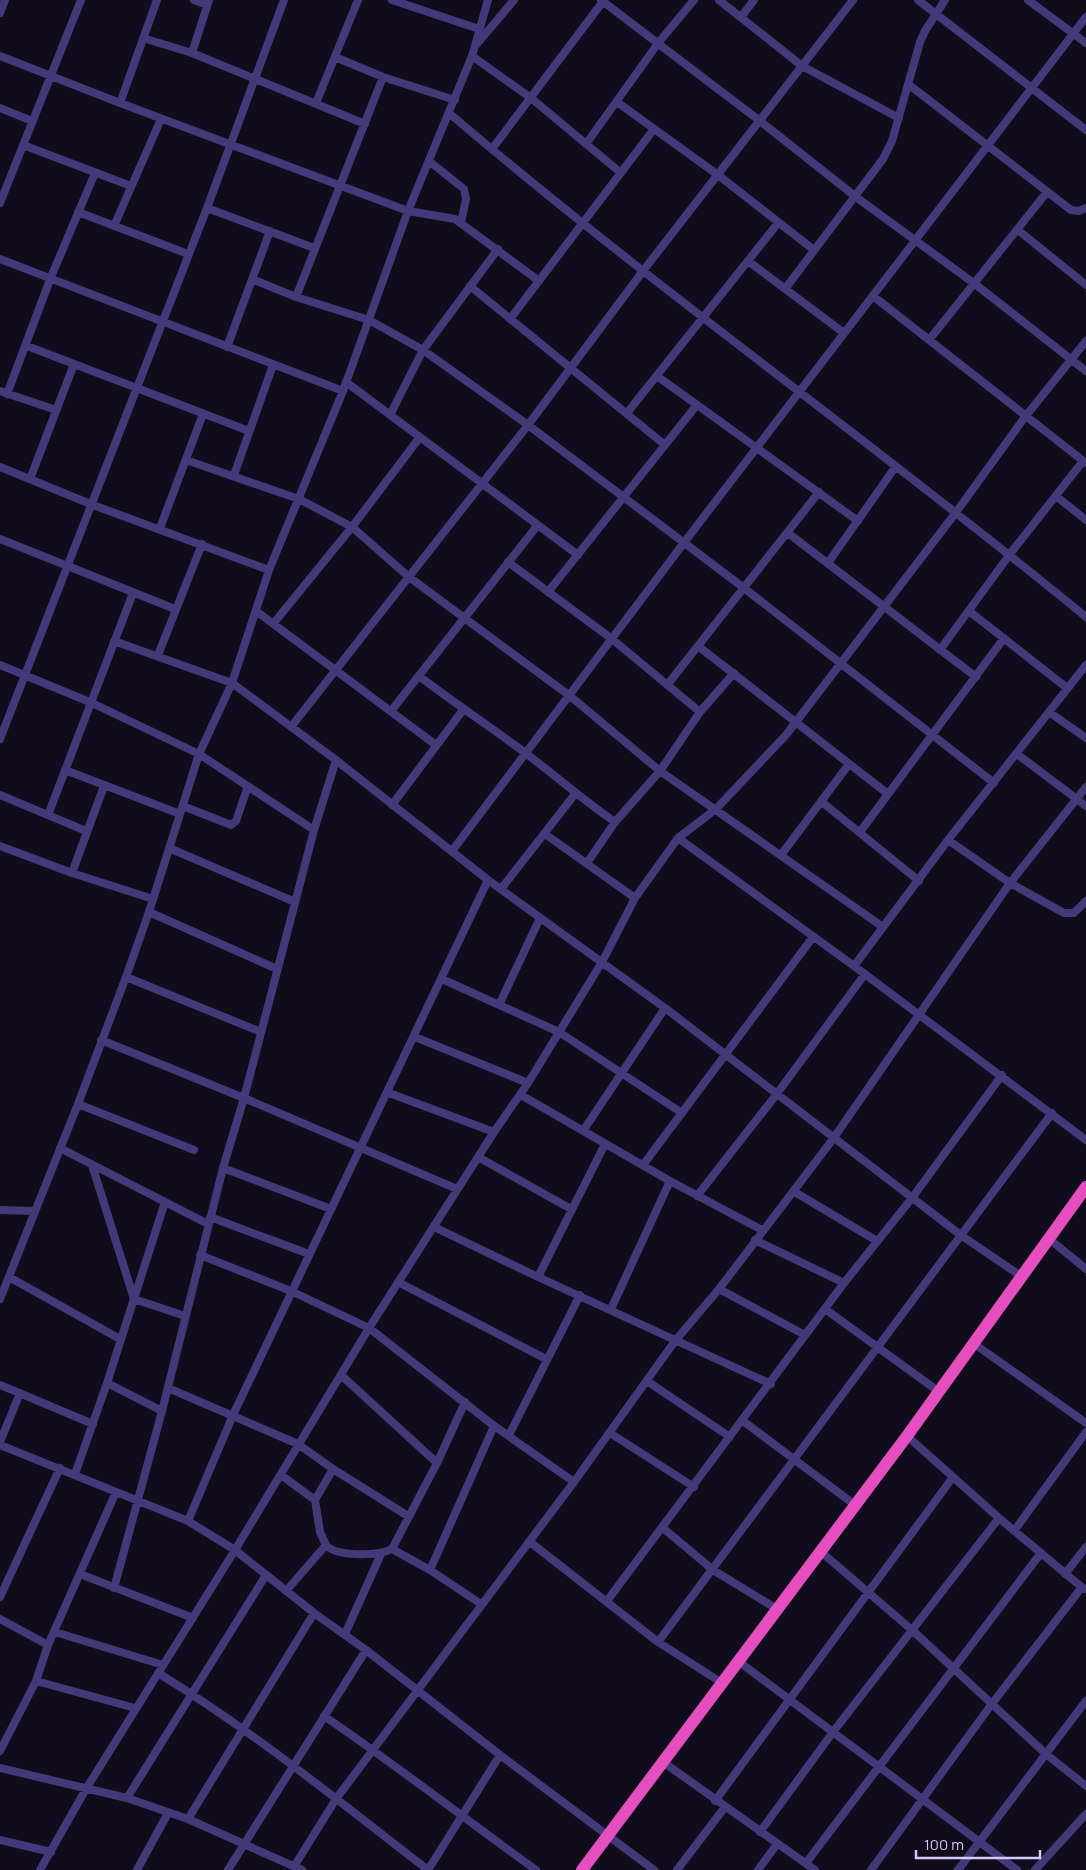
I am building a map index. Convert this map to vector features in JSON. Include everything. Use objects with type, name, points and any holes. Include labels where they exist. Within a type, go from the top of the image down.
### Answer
[{"type":"highway","points":[[582,1870],[907,1436],[1086,1187]]},
{"type":"street","points":[[0,13],[5,0]]},
{"type":"street","points":[[0,203],[3,184],[23,145],[80,0]]},
{"type":"street","points":[[120,103],[158,0]]},
{"type":"street","points":[[192,54],[208,2],[194,0]]},
{"type":"street","points":[[0,739],[24,673],[93,505],[136,388],[231,145],[284,0]]},
{"type":"street","points":[[316,103],[358,0]]},
{"type":"street","points":[[392,0],[479,29]]},
{"type":"street","points":[[0,1299],[78,1104],[126,977],[149,912],[199,754],[232,683],[269,570],[343,391],[408,211],[472,56],[488,0]]},
{"type":"street","points":[[474,47],[514,0]]},
{"type":"street","points":[[492,149],[603,0],[760,120],[856,197],[975,284],[1086,371]]},
{"type":"street","points":[[586,144],[659,42],[694,0]]},
{"type":"street","points":[[720,0],[802,66],[899,118]]},
{"type":"street","points":[[741,17],[754,0]]},
{"type":"street","points":[[291,727],[528,425],[643,271],[853,0]]},
{"type":"street","points":[[918,0],[1086,130]]},
{"type":"street","points":[[785,289],[883,159],[892,141],[920,42],[945,0]]},
{"type":"street","points":[[1028,0],[1086,43]]},
{"type":"street","points":[[452,851],[683,544],[1086,17]]},
{"type":"street","points":[[143,38],[192,54],[365,124]]},
{"type":"street","points":[[0,56],[161,119],[408,211],[447,217],[461,223],[539,281]]},
{"type":"street","points":[[472,56],[531,98],[621,173]]},
{"type":"street","points":[[335,57],[383,77],[455,100]]},
{"type":"street","points":[[296,297],[383,77]]},
{"type":"street","points":[[908,84],[1071,210],[1086,208]]},
{"type":"street","points":[[616,102],[718,175],[814,250]]},
{"type":"street","points":[[0,108],[32,121]]},
{"type":"street","points":[[449,113],[702,318],[957,512],[1086,617]]},
{"type":"street","points":[[114,226],[161,119]]},
{"type":"street","points":[[510,319],[654,129]]},
{"type":"street","points":[[23,145],[131,186]]},
{"type":"street","points":[[429,161],[464,189],[466,199],[461,223]]},
{"type":"street","points":[[56,410],[4,392],[27,346],[51,277],[95,172]]},
{"type":"street","points":[[929,340],[1047,192]]},
{"type":"street","points":[[207,208],[314,248]]},
{"type":"street","points":[[78,212],[188,254]]},
{"type":"street","points":[[627,413],[778,223]]},
{"type":"street","points":[[1018,230],[1086,285]]},
{"type":"street","points":[[227,347],[270,232]]},
{"type":"street","points":[[390,415],[422,350],[498,249]]},
{"type":"street","points":[[0,259],[51,277],[343,391]]},
{"type":"street","points":[[748,261],[844,333]]},
{"type":"street","points":[[252,279],[296,297],[369,320],[422,350],[528,425],[624,497],[683,544],[840,662],[994,783]]},
{"type":"street","points":[[470,286],[665,445]]},
{"type":"street","points":[[873,296],[1084,462],[1010,554],[940,650]]},
{"type":"street","points":[[44,1869],[51,1852],[86,1789],[235,1550],[369,1328],[494,1132],[521,1095],[602,962],[635,898],[678,838],[716,809],[796,721],[957,512],[1025,417],[1086,341]]},
{"type":"street","points":[[27,346],[249,432]]},
{"type":"street","points":[[30,479],[74,364]]},
{"type":"street","points":[[234,475],[273,365]]},
{"type":"street","points":[[657,376],[696,406],[858,521]]},
{"type":"street","points":[[346,382],[578,555]]},
{"type":"street","points":[[548,592],[696,406]]},
{"type":"street","points":[[160,528],[203,414]]},
{"type":"street","points":[[273,624],[352,526],[420,437]]},
{"type":"street","points":[[186,460],[299,499],[352,526],[409,576],[570,696],[660,771],[883,927]]},
{"type":"street","points":[[828,563],[896,466]]},
{"type":"street","points":[[0,467],[93,505],[160,528],[269,570]]},
{"type":"street","points":[[668,684],[819,492]]},
{"type":"street","points":[[1056,496],[1086,520]]},
{"type":"street","points":[[392,711],[537,526]]},
{"type":"street","points":[[788,533],[883,608],[976,677]]},
{"type":"street","points":[[0,539],[175,609]]},
{"type":"street","points":[[158,655],[202,544]]},
{"type":"street","points":[[508,562],[612,639],[700,712]]},
{"type":"street","points":[[48,815],[133,593]]},
{"type":"street","points":[[256,611],[436,745]]},
{"type":"street","points":[[969,611],[1068,688]]},
{"type":"street","points":[[860,832],[1004,638]]},
{"type":"street","points":[[114,641],[158,655],[232,683],[336,760],[488,880],[665,1008],[833,1139],[962,1236],[1021,1276]]},
{"type":"street","points":[[698,646],[888,794]]},
{"type":"street","points":[[0,665],[24,673],[92,702],[199,754],[314,830]]},
{"type":"street","points":[[854,966],[948,840],[1086,665]]},
{"type":"street","points":[[586,863],[615,822],[660,771],[700,712],[734,673]]},
{"type":"street","points":[[419,676],[463,710],[525,753],[575,794],[615,822]]},
{"type":"street","points":[[392,805],[463,710]]},
{"type":"street","points":[[1049,712],[1086,738]]},
{"type":"street","points":[[1017,754],[1086,806]]},
{"type":"street","points":[[114,1588],[168,1388],[223,1168],[244,1098],[314,830],[336,760]]},
{"type":"street","points":[[781,855],[849,764]]},
{"type":"street","points":[[65,770],[180,814]]},
{"type":"street","points":[[72,873],[104,786]]},
{"type":"street","points":[[183,806],[231,825],[236,820],[248,786]]},
{"type":"street","points":[[0,1768],[127,1798],[188,1819],[298,1868],[336,1799],[481,1604],[530,1542],[675,1341],[719,1289],[833,1139],[920,1016],[1010,883],[1086,787]]},
{"type":"street","points":[[501,889],[575,794]]},
{"type":"street","points":[[0,795],[86,831]]},
{"type":"street","points":[[822,802],[919,881]]},
{"type":"street","points":[[545,834],[635,898]]},
{"type":"street","points":[[678,838],[866,974],[1086,1140]]},
{"type":"street","points":[[948,840],[1010,883],[1064,913],[1074,913],[1086,901]]},
{"type":"street","points":[[0,846],[72,873],[153,899]]},
{"type":"street","points":[[169,848],[295,902]]},
{"type":"street","points":[[188,1521],[233,1415],[291,1290],[360,1147],[389,1093],[488,880]]},
{"type":"street","points":[[149,912],[277,969]]},
{"type":"street","points":[[499,1006],[540,918]]},
{"type":"street","points":[[643,1165],[813,937]]},
{"type":"street","points":[[697,1196],[776,1095],[866,974]]},
{"type":"street","points":[[126,977],[261,1032]]},
{"type":"street","points":[[442,979],[559,1032],[682,1113]]},
{"type":"street","points":[[583,1131],[665,1008]]},
{"type":"street","points":[[415,1037],[528,1083]]},
{"type":"street","points":[[101,1040],[244,1098],[457,1189]]},
{"type":"street","points":[[607,1601],[771,1384],[844,1283],[912,1198],[1002,1075]]},
{"type":"street","points":[[389,1093],[494,1132]]},
{"type":"street","points":[[521,1095],[670,1181],[762,1230]]},
{"type":"street","points":[[78,1104],[194,1150]]},
{"type":"street","points":[[658,1642],[879,1348],[1052,1113]]},
{"type":"street","points":[[538,1277],[605,1144]]},
{"type":"street","points":[[60,1148],[165,1202],[209,1221],[309,1254]]},
{"type":"street","points":[[478,1157],[571,1209]]},
{"type":"street","points":[[92,1165],[134,1299]]},
{"type":"street","points":[[223,1168],[331,1209]]},
{"type":"street","points":[[611,1309],[670,1181]]},
{"type":"street","points":[[793,1191],[877,1241]]},
{"type":"street","points":[[75,1474],[107,1383],[165,1202]]},
{"type":"street","points":[[0,1210],[35,1211]]},
{"type":"street","points":[[434,1226],[538,1277],[771,1384]]},
{"type":"street","points":[[1048,1238],[1086,1269]]},
{"type":"street","points":[[755,1240],[844,1283]]},
{"type":"street","points":[[200,1255],[291,1290],[369,1328],[494,1426],[574,1482]]},
{"type":"street","points":[[9,1277],[120,1339]]},
{"type":"street","points":[[398,1282],[546,1359]]},
{"type":"street","points":[[719,1289],[805,1336]]},
{"type":"street","points":[[509,1436],[546,1359],[580,1295]]},
{"type":"street","points":[[134,1299],[185,1316]]},
{"type":"street","points":[[825,1309],[938,1391]]},
{"type":"street","points":[[973,1343],[1086,1423]]},
{"type":"street","points":[[341,1376],[437,1463]]},
{"type":"street","points":[[647,1381],[730,1437]]},
{"type":"street","points":[[107,1383],[162,1411]]},
{"type":"street","points":[[0,1385],[93,1424]]},
{"type":"street","points":[[168,1388],[298,1444],[333,1470],[408,1516]]},
{"type":"street","points":[[20,1393],[0,1444],[188,1521],[235,1550],[314,1613],[345,1634],[500,1755],[609,1834],[654,1870]]},
{"type":"street","points":[[333,1470],[315,1500],[320,1532],[326,1545],[336,1552],[381,1554],[392,1549],[437,1463],[465,1402]]},
{"type":"street","points":[[743,1421],[855,1505]]},
{"type":"street","points":[[430,1570],[494,1426]]},
{"type":"street","points":[[1014,1530],[1086,1432]]},
{"type":"street","points":[[610,1433],[694,1487]]},
{"type":"street","points":[[871,1870],[991,1705],[1084,1589],[999,1518],[907,1436]]},
{"type":"street","points":[[0,1597],[60,1468]]},
{"type":"street","points":[[281,1475],[315,1500]]},
{"type":"street","points":[[715,1801],[788,1699],[869,1594],[953,1477]]},
{"type":"street","points":[[0,1750],[36,1681],[48,1645],[116,1492]]},
{"type":"street","points":[[760,1832],[833,1732],[999,1518]]},
{"type":"street","points":[[663,1528],[713,1570],[777,1609]]},
{"type":"street","points":[[530,1542],[658,1642],[722,1683]]},
{"type":"street","points":[[286,1591],[326,1545]]},
{"type":"street","points":[[1065,1574],[1086,1546]]},
{"type":"street","points":[[392,1549],[430,1570],[481,1604]]},
{"type":"street","points":[[820,1551],[912,1630],[1046,1754],[1086,1786]]},
{"type":"street","points":[[806,1863],[1041,1553]]},
{"type":"street","points":[[345,1634],[381,1554]]},
{"type":"street","points":[[80,1574],[193,1618]]},
{"type":"street","points":[[127,1798],[266,1575]]},
{"type":"street","points":[[188,1819],[314,1613]]},
{"type":"street","points":[[0,1619],[48,1645]]},
{"type":"street","points":[[54,1632],[163,1665]]},
{"type":"street","points":[[228,1870],[366,1650]]},
{"type":"street","points":[[738,1661],[921,1800],[1017,1870]]},
{"type":"street","points":[[158,1673],[191,1693],[294,1767],[428,1870],[460,1816],[500,1755]]},
{"type":"street","points":[[36,1681],[136,1708]]},
{"type":"street","points":[[958,1870],[1086,1701]]},
{"type":"street","points":[[324,1716],[374,1750],[460,1816],[536,1870]]},
{"type":"street","points":[[663,1762],[715,1801],[815,1870]]},
{"type":"street","points":[[677,1870],[725,1807]]},
{"type":"street","points":[[137,1870],[168,1813]]},
{"type":"street","points":[[1035,1870],[1086,1814]]},
{"type":"street","points":[[0,1840],[51,1852]]},
{"type":"street","points":[[758,1870],[777,1844]]}]
